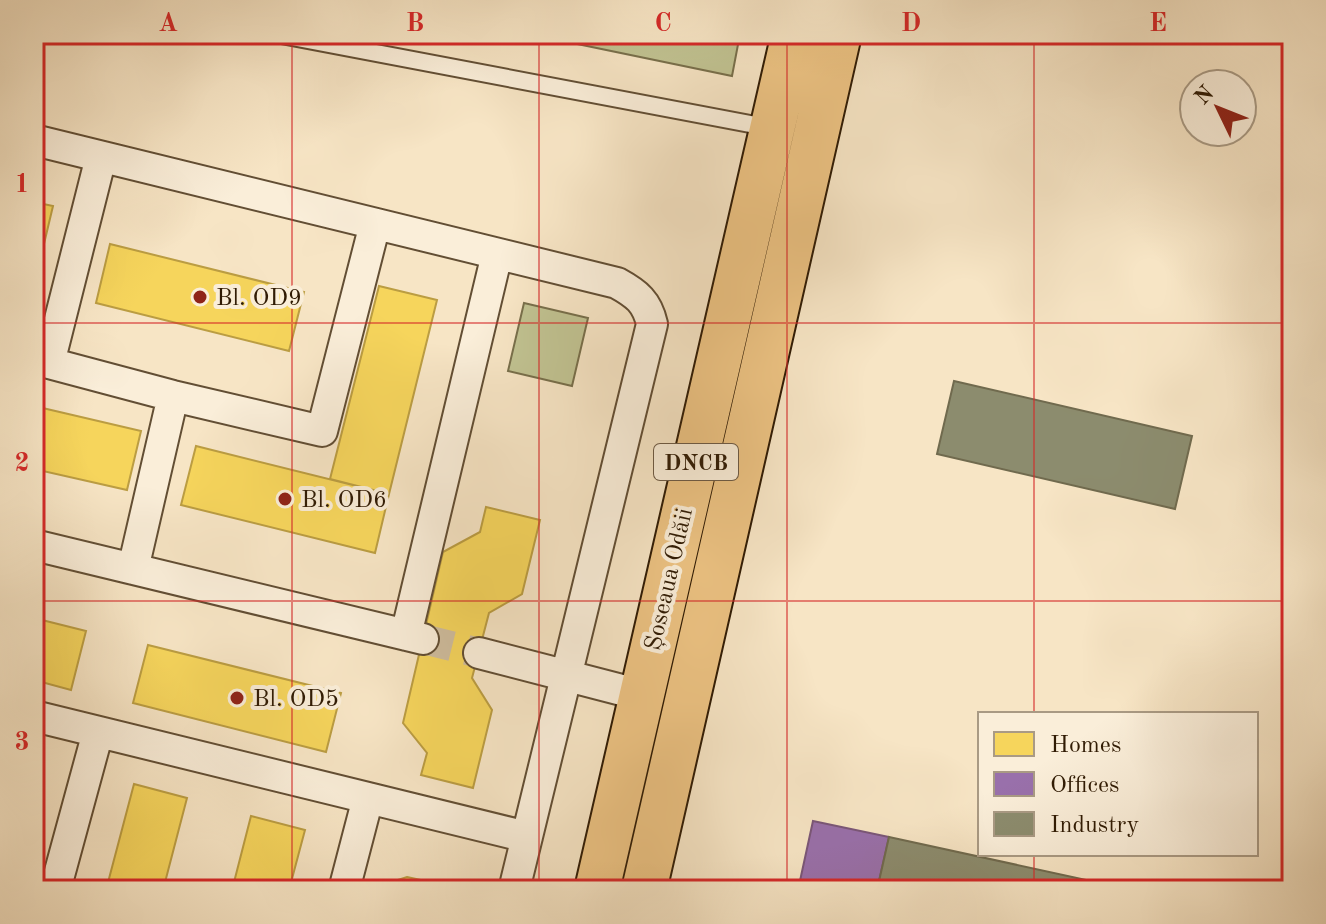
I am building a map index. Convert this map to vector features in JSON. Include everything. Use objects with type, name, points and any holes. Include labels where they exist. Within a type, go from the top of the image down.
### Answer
[{"type":"main road","name":"Șoseaua Odăii","points":[[597,890],[794,34]]},
{"type":"main road","name":"Șoseaua Odăii","points":[[644,890],[839,34]]},
{"type":"street","points":[[34,140],[617,283],[635,293],[648,306],[652,324],[514,890]]},
{"type":"street","points":[[101,157],[49,363],[173,396],[322,431],[375,224]]},
{"type":"street","points":[[34,545],[414,637],[497,254]]},
{"type":"street","points":[[133,569],[173,396]]},
{"type":"street","points":[[479,653],[641,695]]},
{"type":"street","points":[[34,716],[527,837]]},
{"type":"street","points":[[55,890],[98,732]]},
{"type":"street","points":[[344,890],[368,798]]},
{"type":"lane","points":[[276,34],[773,128]]},
{"type":"green space","points":[[529,34],[740,34],[732,76]]},
{"type":"green space","points":[[524,303],[588,318],[572,386],[508,371]]},
{"type":"building: Homes","points":[[34,202],[53,206],[34,286]]},
{"type":"building: Homes","name":"Bl. OD9","points":[[110,244],[304,292],[289,351],[96,303]]},
{"type":"building: Homes","points":[[379,286],[437,300],[389,494],[330,479]]},
{"type":"building: Homes","points":[[34,406],[141,431],[127,490],[34,469]]},
{"type":"building: Homes","name":"Bl. OD6","points":[[196,446],[389,494],[375,553],[181,505]]},
{"type":"building: Homes","points":[[486,507],[540,520],[522,594],[489,613],[472,678],[492,710],[473,788],[421,775],[427,753],[403,723],[443,552],[480,532]]},
{"type":"building: Homes","points":[[34,618],[86,631],[71,690],[34,680]]},
{"type":"building: Homes","name":"Bl. OD5","points":[[148,645],[341,693],[326,752],[133,703]]},
{"type":"building: Homes","points":[[134,784],[187,798],[163,890],[106,890]]},
{"type":"building: Homes","points":[[251,816],[305,830],[289,890],[232,890]]},
{"type":"building: Homes","points":[[407,877],[425,881],[434,890],[386,890]]},
{"type":"building: Offices","points":[[813,821],[889,837],[877,890],[798,890]]},
{"type":"building: Industry","points":[[954,381],[1192,436],[1175,509],[937,454]]},
{"type":"building: Industry","points":[[889,837],[1132,890],[877,890]]},
{"type":"tunnel","points":[[423,639],[479,653]]},
{"type":"place","name":"Bl. OD9","points":[[200,297]]},
{"type":"place","name":"Bl. OD6","points":[[285,499]]},
{"type":"place","name":"Bl. OD5","points":[[237,698]]}]
